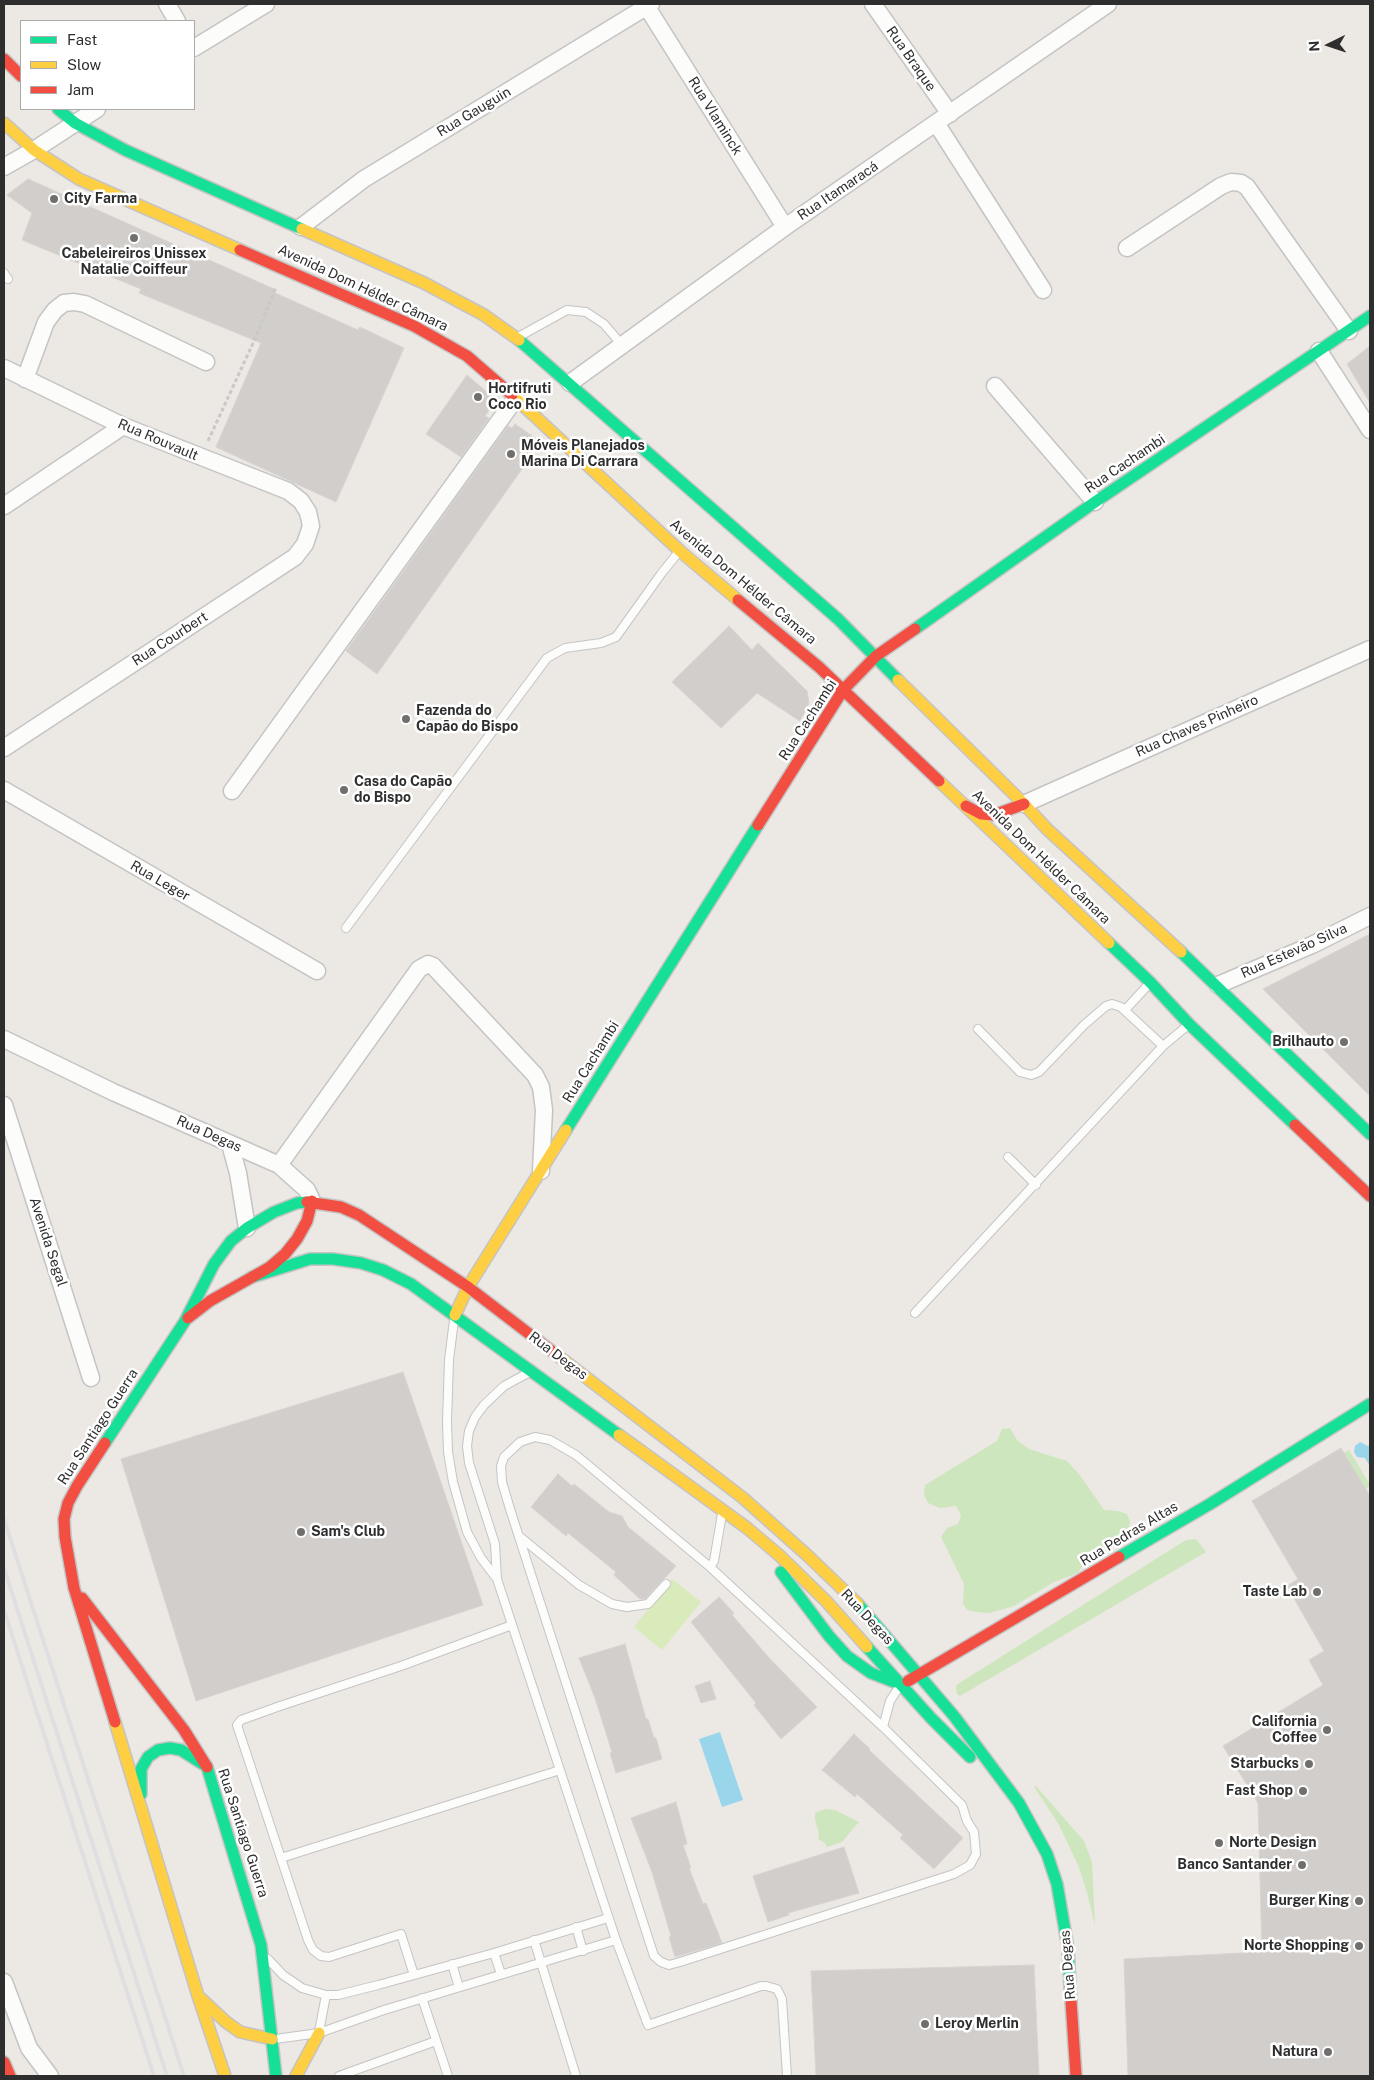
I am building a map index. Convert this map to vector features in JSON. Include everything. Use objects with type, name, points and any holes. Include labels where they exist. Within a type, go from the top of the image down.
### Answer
[{"type":"main road","points":[[4,59],[20,75]]},
{"type":"main road","name":"Avenida Dom Hélder Câmara","points":[[59,110],[75,122],[125,150],[301,227],[444,293],[484,315],[517,338],[838,619],[1047,829],[1218,985],[1370,1134]]},
{"type":"main road","name":"Avenida Dom Hélder Câmara","points":[[4,123],[34,150],[79,179],[284,268],[442,340],[467,356],[516,398],[680,551],[819,667],[1150,982],[1189,1024],[1370,1196]]},
{"type":"main road","name":"Rua Cachambi","points":[[455,1314],[468,1288],[843,690],[876,656],[1096,502],[1370,316]]},
{"type":"main road","points":[[966,806],[981,814],[994,815],[1024,804]]},
{"type":"main road","points":[[252,1277],[270,1268],[285,1254],[297,1238],[306,1221],[312,1201]]},
{"type":"main road","name":"Rua Santiago Guerra","points":[[225,2076],[198,1996],[74,1588],[65,1537],[64,1519],[68,1503],[77,1486],[185,1321],[214,1264],[231,1242],[247,1228],[274,1212],[297,1203],[312,1201]]},
{"type":"main road","name":"Rua Degas","points":[[312,1201],[341,1207],[359,1215],[468,1288],[755,1508],[852,1598],[920,1675],[954,1716],[1019,1803],[1047,1854],[1061,1902],[1068,1948],[1076,2076]]},
{"type":"main road","name":"Rua Degas","points":[[252,1277],[310,1259],[333,1259],[361,1263],[383,1270],[411,1284],[455,1314],[747,1528],[826,1601],[931,1718],[1019,1803]]},
{"type":"main road","name":"Rua Santiago Guerra","points":[[185,1321],[210,1302],[252,1277]]},
{"type":"main road","name":"Rua Pedras Altas","points":[[900,1685],[1210,1504],[1370,1404]]},
{"type":"main road","points":[[747,1528],[829,1636],[847,1656],[871,1673],[900,1685]]},
{"type":"main road","name":"Rua Santiago Guerra","points":[[74,1588],[184,1730],[206,1766],[261,1945],[276,2076]]},
{"type":"main road","points":[[140,1805],[142,1769],[148,1757],[158,1750],[170,1748],[181,1750],[206,1766]]},
{"type":"main road","points":[[198,1996],[226,2022],[240,2032],[272,2040]]},
{"type":"main road","points":[[296,2076],[319,2033]]},
{"type":"main road","points":[[4,2062],[10,2076]]},
{"type":"street","points":[[166,4],[176,20]]},
{"type":"street","points":[[195,47],[266,4]]},
{"type":"street","name":"Rua Braque","points":[[873,4],[1043,290]]},
{"type":"street","name":"Rua Itamaracá","points":[[570,383],[785,227],[1108,4]]},
{"type":"street","name":"Rua Gauguin","points":[[301,227],[364,179],[647,5]]},
{"type":"street","name":"Rua Vlaminck","points":[[647,5],[785,227]]},
{"type":"street","points":[[4,167],[95,110]]},
{"type":"street","points":[[1126,248],[1221,186],[1231,182],[1241,183],[1247,187],[1349,331]]},
{"type":"street","points":[[25,378],[46,322],[55,310],[64,303],[74,302],[85,304],[206,362]]},
{"type":"street","points":[[1319,351],[1370,430]]},
{"type":"street","name":"Rua Rouvault","points":[[4,368],[123,426],[288,492],[301,501],[308,512]]},
{"type":"street","points":[[995,386],[1096,502]]},
{"type":"street","points":[[232,791],[516,398]]},
{"type":"street","points":[[4,506],[123,426]]},
{"type":"street","name":"Rua Courbert","points":[[4,748],[295,557],[305,544],[311,526],[308,512]]},
{"type":"street","name":"Rua Chaves Pinheiro","points":[[1024,804],[1370,649]]},
{"type":"street","name":"Rua Leger","points":[[4,790],[317,971]]},
{"type":"street","name":"Rua Estevão Silva","points":[[1218,985],[1312,945],[1370,916]]},
{"type":"street","points":[[279,1165],[419,969],[428,964],[433,966],[535,1075],[542,1087],[544,1110],[541,1171]]},
{"type":"street","name":"Rua Degas","points":[[4,1039],[114,1092],[279,1165],[307,1190],[312,1201]]},
{"type":"street","name":"Avenida Segal","points":[[4,1105],[92,1378]]},
{"type":"street","points":[[230,1144],[238,1173],[247,1228]]},
{"type":"street","points":[[4,1982],[29,2048],[50,2076]]},
{"type":"lane","points":[[517,338],[566,310],[586,312],[604,324],[622,345]]},
{"type":"lane","points":[[346,928],[547,658],[565,648],[601,643],[616,637],[661,574],[680,551]]},
{"type":"lane","points":[[1124,1010],[1150,982]]},
{"type":"lane","points":[[978,1029],[1020,1072],[1031,1075],[1039,1072],[1084,1025],[1106,1006],[1112,1004],[1118,1005],[1163,1046]]},
{"type":"lane","points":[[915,1313],[1036,1185],[1163,1046],[1189,1024]]},
{"type":"lane","points":[[1008,1157],[1036,1185]]},
{"type":"lane","points":[[455,1314],[449,1360],[448,1452],[453,1482],[467,1532],[481,1558],[497,1579]]},
{"type":"lane","points":[[532,1371],[513,1380],[495,1394],[475,1417],[469,1431],[467,1446],[469,1463],[497,1555],[497,1579],[608,1918],[648,2025],[761,1986],[772,1987],[780,1993],[787,2076]]},
{"type":"lane","points":[[535,1437],[550,1440],[576,1455],[710,1567],[883,1727],[962,1805],[967,1821],[974,1832],[976,1854],[970,1865],[954,1874],[680,1962],[669,1965],[661,1962],[654,1956],[518,1536],[502,1482],[501,1466],[510,1450],[520,1442],[535,1437]]},
{"type":"lane","points":[[710,1567],[714,1561],[722,1511]]},
{"type":"lane","points":[[518,1536],[579,1585],[612,1604],[627,1607],[648,1604],[666,1584]]},
{"type":"lane","points":[[414,1975],[401,1934],[329,1957],[321,1956],[313,1950],[238,1731],[238,1722],[512,1625]]},
{"type":"lane","points":[[883,1727],[890,1701],[900,1685]]},
{"type":"lane","points":[[281,1858],[560,1770]]},
{"type":"lane","points":[[261,1945],[269,1961],[283,1975],[302,1988],[326,1995],[378,1985],[494,1953],[608,1918]]},
{"type":"lane","points":[[576,1927],[583,1951]]},
{"type":"lane","points":[[534,1940],[576,2076]]},
{"type":"lane","points":[[272,2040],[319,2033],[422,1998],[616,1940]]},
{"type":"lane","points":[[494,1953],[501,1974]]},
{"type":"lane","points":[[452,1964],[459,1987]]},
{"type":"lane","points":[[319,2033],[326,1995]]},
{"type":"lane","points":[[422,1998],[448,2076]]},
{"type":"lane","points":[[339,2076],[436,2041]]},
{"type":"path","points":[[201,458],[254,341],[284,268]]},
{"type":"green space","points":[[1010,1428],[1017,1440],[1029,1449],[1067,1461],[1079,1474],[1104,1510],[1127,1514],[1130,1522],[1127,1537],[1108,1551],[1098,1553],[1085,1561],[1078,1573],[1054,1582],[1014,1606],[989,1613],[967,1610],[963,1604],[964,1584],[941,1537],[947,1528],[958,1524],[961,1515],[956,1506],[940,1508],[928,1503],[924,1495],[925,1485],[997,1441],[1002,1429]]},
{"type":"green space","points":[[1349,1450],[1370,1485],[1366,1490],[1344,1453]]},
{"type":"green space","points":[[1196,1539],[1206,1552],[960,1696],[957,1694],[956,1686],[958,1684],[1181,1543]]},
{"type":"green space","points":[[672,1579],[701,1602],[662,1650],[634,1627]]},
{"type":"green space","points":[[1036,1786],[1084,1841],[1092,1862],[1095,1926],[1078,1865],[1058,1823],[1034,1787]]},
{"type":"green space","points":[[825,1809],[835,1810],[859,1822],[842,1842],[827,1847],[825,1843],[818,1839],[819,1833],[815,1820],[815,1813]]},
{"type":"water","points":[[1360,1442],[1368,1446],[1370,1445],[1370,1466],[1365,1458],[1357,1457],[1354,1452],[1355,1446]]},
{"type":"water","points":[[720,1732],[743,1800],[722,1807],[699,1739]]},
{"type":"building","points":[[28,179],[274,289],[273,292],[358,330],[360,327],[404,348],[336,502],[216,447],[261,343],[139,293],[141,289],[22,240],[32,213],[7,195]]},
{"type":"building","points":[[1370,346],[1370,403],[1347,364]]},
{"type":"building","points":[[467,375],[496,400],[485,416],[489,418],[461,457],[426,434]]},
{"type":"building","points":[[515,424],[541,442],[377,674],[346,651],[508,426],[512,428]]},
{"type":"building","points":[[729,626],[752,650],[758,643],[807,691],[809,703],[800,721],[757,693],[721,728],[672,682]]},
{"type":"building","name":"Brilhauto","points":[[1370,934],[1370,1096],[1263,989]]},
{"type":"building","name":"Sam's Club","points":[[403,1372],[483,1605],[196,1701],[121,1459]]},
{"type":"building","points":[[1341,1448],[1370,1496],[1370,2076],[1128,2076],[1124,1959],[1262,1952],[1258,1803],[1223,1746],[1323,1685],[1309,1660],[1324,1651],[1287,1586],[1298,1579],[1252,1501]]},
{"type":"building","points":[[558,1474],[572,1486],[574,1484],[609,1512],[622,1516],[628,1527],[676,1566],[645,1599],[640,1599],[614,1575],[616,1572],[568,1533],[566,1536],[531,1507]]},
{"type":"building","points":[[719,1597],[771,1660],[817,1707],[781,1739],[754,1705],[756,1703],[691,1622]]},
{"type":"building","points":[[625,1644],[646,1719],[648,1719],[654,1738],[656,1738],[662,1759],[616,1773],[610,1753],[612,1752],[595,1698],[579,1658]]},
{"type":"building","points":[[710,1681],[716,1699],[701,1703],[695,1686]]},
{"type":"building","points":[[854,1734],[963,1838],[934,1869],[900,1838],[903,1835],[857,1794],[855,1797],[822,1770]]},
{"type":"building","points":[[676,1802],[687,1844],[683,1845],[691,1868],[689,1868],[703,1904],[706,1903],[722,1943],[675,1957],[669,1937],[671,1936],[652,1872],[631,1818]]},
{"type":"building","points":[[844,1847],[859,1893],[788,1913],[789,1915],[768,1922],[753,1876]]},
{"type":"building","name":"Leroy Merlin","points":[[1034,1965],[1039,2076],[816,2076],[811,1971]]},
{"type":"railway","points":[[4,1519],[184,2076]]},
{"type":"railway","points":[[4,1568],[167,2076]]},
{"type":"railway","points":[[4,1610],[154,2076]]},
{"type":"traffic: fast","points":[[59,110],[75,123],[125,150],[302,229]]},
{"type":"traffic: fast","points":[[915,629],[1095,502],[1370,316]]},
{"type":"traffic: fast","points":[[519,340],[838,619],[898,680]]},
{"type":"traffic: fast","points":[[566,1130],[758,825]]},
{"type":"traffic: fast","points":[[1109,943],[1150,982],[1189,1024],[1295,1125]]},
{"type":"traffic: fast","points":[[1181,952],[1370,1134]]},
{"type":"traffic: fast","points":[[105,1443],[185,1321],[214,1264],[231,1241],[247,1228],[274,1212],[297,1203],[307,1202]]},
{"type":"traffic: fast","points":[[252,1277],[310,1259],[333,1259],[361,1263],[383,1270],[411,1284],[619,1435]]},
{"type":"traffic: fast","points":[[1119,1557],[1210,1504],[1370,1404]]},
{"type":"traffic: fast","points":[[781,1572],[829,1636],[847,1656],[871,1673],[894,1682]]},
{"type":"traffic: fast","points":[[858,1604],[954,1716],[1019,1803],[1047,1854],[1057,1884],[1068,1948],[1070,1986]]},
{"type":"traffic: fast","points":[[867,1647],[931,1718],[970,1757]]},
{"type":"traffic: fast","points":[[141,1794],[141,1769],[148,1757],[158,1750],[170,1748],[181,1750],[203,1764]]},
{"type":"traffic: fast","points":[[207,1767],[261,1945],[276,2076]]},
{"type":"traffic: slow","points":[[4,123],[34,150],[79,179],[240,250]]},
{"type":"traffic: slow","points":[[302,229],[424,283],[484,315],[519,340]]},
{"type":"traffic: slow","points":[[512,395],[680,551],[738,600]]},
{"type":"traffic: slow","points":[[898,680],[1047,829],[1181,952]]},
{"type":"traffic: slow","points":[[939,781],[1109,943]]},
{"type":"traffic: slow","points":[[455,1315],[468,1287],[566,1130]]},
{"type":"traffic: slow","points":[[553,1352],[743,1498],[858,1604]]},
{"type":"traffic: slow","points":[[619,1435],[747,1528],[780,1556],[826,1601],[867,1647]]},
{"type":"traffic: slow","points":[[115,1722],[198,1996],[226,2022],[240,2032],[272,2039]]},
{"type":"traffic: slow","points":[[198,1996],[225,2076]]},
{"type":"traffic: slow","points":[[296,2076],[319,2033]]},
{"type":"traffic: jam","points":[[4,59],[20,75]]},
{"type":"traffic: jam","points":[[240,250],[414,326],[467,356],[512,395]]},
{"type":"traffic: jam","points":[[738,600],[819,667],[939,781]]},
{"type":"traffic: jam","points":[[758,825],[843,690],[876,656],[915,629]]},
{"type":"traffic: jam","points":[[966,806],[981,814],[994,815],[1024,804]]},
{"type":"traffic: jam","points":[[1295,1125],[1370,1196]]},
{"type":"traffic: jam","points":[[188,1318],[210,1301],[270,1267],[285,1254],[297,1239],[307,1221],[312,1201]]},
{"type":"traffic: jam","points":[[307,1202],[341,1207],[359,1215],[468,1287],[553,1352]]},
{"type":"traffic: jam","points":[[105,1443],[77,1486],[68,1503],[64,1519],[65,1537],[74,1588],[115,1722]]},
{"type":"traffic: jam","points":[[908,1681],[1119,1557]]},
{"type":"traffic: jam","points":[[82,1598],[184,1730],[207,1767]]},
{"type":"traffic: jam","points":[[1070,1986],[1076,2076]]},
{"type":"traffic: jam","points":[[4,2062],[10,2076]]},
{"type":"place","name":"City Farma","points":[[54,199]]},
{"type":"place","name":"Cabeleireiros Unissex Natalie Coiffeur","points":[[134,238]]},
{"type":"place","name":"Hortifruti Coco Rio","points":[[478,397]]},
{"type":"place","name":"Móveis Planejados Marina Di Carrara","points":[[511,454]]},
{"type":"place","name":"Fazenda do Capão do Bispo","points":[[406,719]]},
{"type":"place","name":"Casa do Capão do Bispo","points":[[344,790]]},
{"type":"place","name":"Brilhauto","points":[[1344,1042]]},
{"type":"place","name":"Sam's Club","points":[[301,1532]]},
{"type":"place","name":"Taste Lab","points":[[1317,1592]]},
{"type":"place","name":"California Coffee","points":[[1327,1730]]},
{"type":"place","name":"Starbucks","points":[[1309,1764]]},
{"type":"place","name":"Fast Shop","points":[[1303,1791]]},
{"type":"place","name":"Norte Design","points":[[1219,1843]]},
{"type":"place","name":"Banco Santander","points":[[1302,1865]]},
{"type":"place","name":"Burger King","points":[[1359,1901]]},
{"type":"place","name":"Norte Shopping","points":[[1359,1946]]},
{"type":"place","name":"Leroy Merlin","points":[[925,2024]]},
{"type":"place","name":"Natura","points":[[1328,2052]]}]
